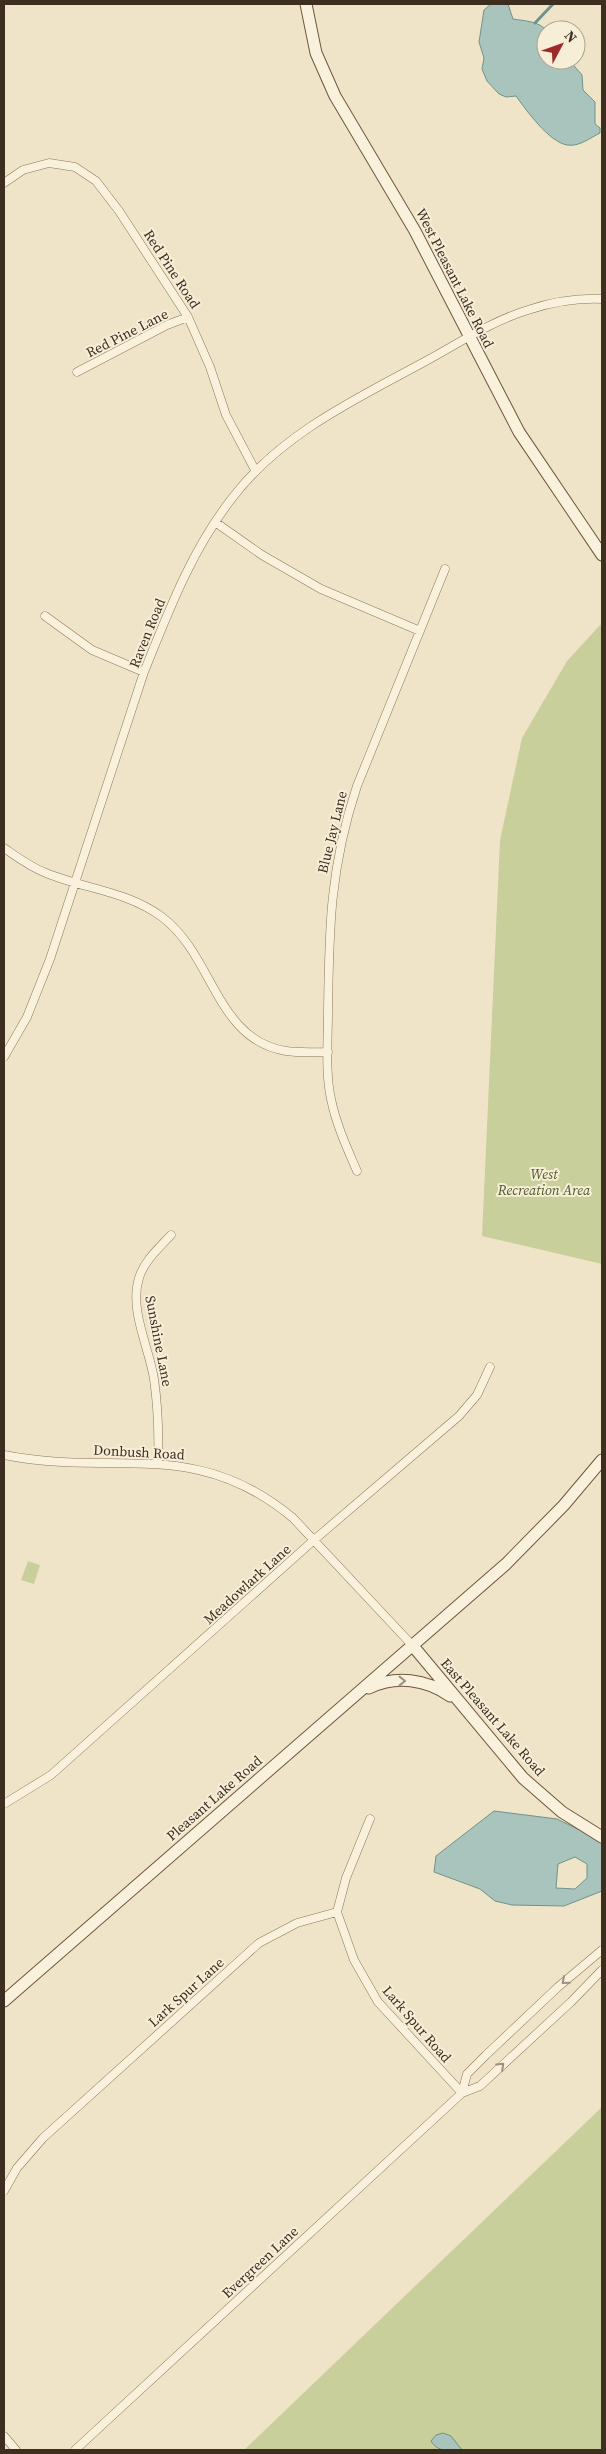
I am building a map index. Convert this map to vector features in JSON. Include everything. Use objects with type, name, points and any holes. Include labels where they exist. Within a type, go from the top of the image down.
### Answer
[{"type":"street","name":"West Pleasant Lake Road","points":[[306,4],[310,30],[324,75],[416,231],[519,432],[602,555]]},
{"type":"street","name":"Red Pine Road","points":[[4,183],[23,170],[49,164],[75,167],[96,181],[119,212],[188,318],[210,367],[226,415],[255,470]]},
{"type":"street","name":"Raven Road","points":[[4,1057],[39,989],[144,672],[190,563],[215,522],[255,470],[299,434],[469,337],[518,314],[544,305],[573,300],[602,299]]},
{"type":"street","name":"Red Pine Lane","points":[[77,372],[167,325],[188,318]]},
{"type":"street","points":[[215,522],[291,574],[336,596],[420,631]]},
{"type":"street","name":"Blue Jay Lane","points":[[357,1171],[335,1116],[328,1079],[330,908],[339,846],[357,786],[445,569]]},
{"type":"street","points":[[45,616],[92,650],[144,672]]},
{"type":"street","points":[[4,848],[37,869],[130,898],[163,918],[191,947],[230,1016],[249,1035],[273,1047],[286,1050],[328,1052]]},
{"type":"street","name":"Sunshine Lane","points":[[158,1464],[158,1417],[154,1379],[139,1316],[137,1289],[144,1266],[171,1235]]},
{"type":"street","name":"Meadowlark Lane","points":[[4,1804],[51,1775],[314,1540],[459,1416],[477,1395],[490,1367]]},
{"type":"street","name":"Donbush Road","points":[[4,1455],[61,1462],[158,1464],[200,1469],[240,1483],[276,1504],[314,1540],[373,1604]]},
{"type":"street","name":"Pleasant Lake Road","points":[[4,2001],[413,1646],[535,1536],[602,1460]]},
{"type":"street","name":"East Pleasant Lake Road","points":[[373,1604],[413,1646],[523,1778],[549,1803],[602,1836]]},
{"type":"street","points":[[356,1694],[382,1682],[412,1681],[440,1689],[461,1704]]},
{"type":"street","points":[[336,1912],[346,1878],[370,1819]]},
{"type":"street","name":"Lark Spur Road","points":[[336,1912],[354,1960],[378,2002],[462,2093]]},
{"type":"street","name":"Lark Spur Lane","points":[[4,2191],[17,2168],[40,2141],[259,1943],[297,1922],[336,1912]]},
{"type":"street","name":"Evergreen Lane","points":[[462,2093],[467,2074],[558,1987],[602,1950]]},
{"type":"street","name":"Evergreen Lane","points":[[75,2450],[462,2093],[480,2086],[572,2002],[602,1970]]},
{"type":"street","points":[[4,2436],[16,2450]]},
{"type":"green space","name":"West Recreation Area","points":[[602,623],[602,1264],[482,1236],[500,840],[522,738],[567,661]]},
{"type":"green space","points":[[28,1561],[40,1565],[34,1584],[21,1580]]},
{"type":"green space","points":[[602,2107],[602,2450],[244,2450]]},
{"type":"water","points":[[491,4],[508,4],[513,19],[536,24],[536,70],[578,70],[582,75],[583,90],[595,102],[595,124],[600,128],[600,133],[576,145],[560,143],[538,125],[516,96],[506,97],[499,94],[487,81],[482,69],[484,58],[479,42],[484,10]]},
{"type":"water","points":[[494,1811],[557,1819],[602,1841],[602,1891],[564,1906],[512,1905],[495,1901],[480,1889],[434,1872],[436,1856]],"holes":[[[575,1857],[587,1864],[587,1878],[575,1889],[556,1888],[558,1864]]]},
{"type":"water","points":[[443,2433],[451,2436],[462,2450],[445,2450],[434,2445],[431,2441],[436,2435]]},
{"type":"waterway","points":[[535,23],[553,4]]}]
